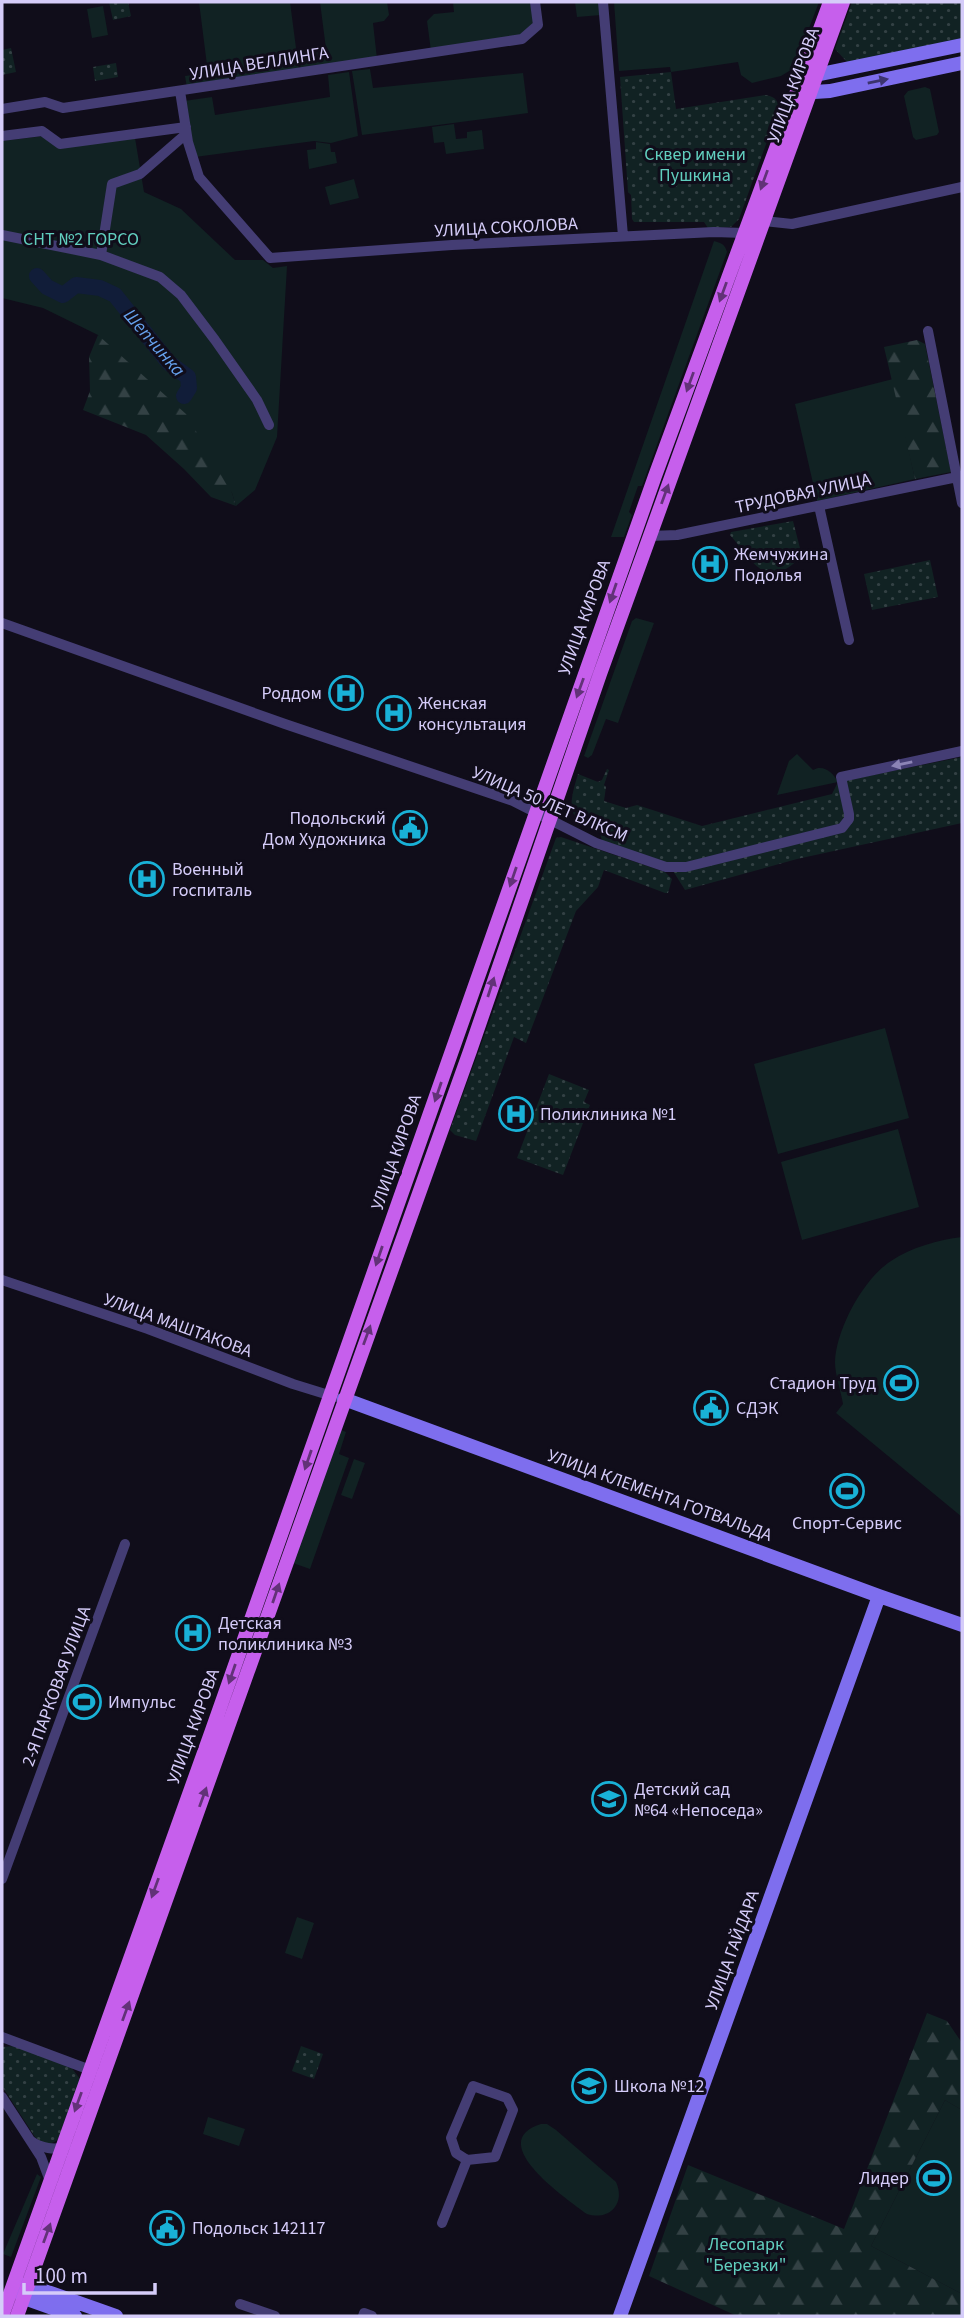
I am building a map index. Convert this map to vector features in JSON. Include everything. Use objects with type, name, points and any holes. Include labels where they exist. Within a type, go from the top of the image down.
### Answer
[{"type":"main road","name":"УЛИЦА КИРОВА","points":[[2,2316],[62,2148],[97,2073],[337,1397],[470,1052],[542,816],[628,553],[762,228],[803,93],[801,78],[830,2]]},
{"type":"main road","name":"УЛИЦА КИРОВА","points":[[817,74],[843,2]]},
{"type":"main road","name":"УЛИЦА КИРОВА","points":[[542,816],[650,536],[744,233],[803,93]]},
{"type":"main road","points":[[744,233],[762,228]]},
{"type":"main road","points":[[628,553],[633,548],[638,548],[642,558]]},
{"type":"main road","name":"УЛИЦА КИРОВА","points":[[17,2316],[82,2136],[97,2073]]},
{"type":"street","name":"УЛИЦА ВЕЛЛИНГА","points":[[2,109],[45,102],[63,108],[522,39],[538,25],[536,2]]},
{"type":"street","points":[[603,2],[623,236]]},
{"type":"street","points":[[801,78],[962,45]]},
{"type":"street","points":[[803,93],[962,63]]},
{"type":"street","points":[[803,93],[817,74]]},
{"type":"street","points":[[180,91],[186,130]]},
{"type":"street","points":[[2,136],[42,131],[60,144],[186,130]]},
{"type":"street","points":[[101,255],[112,184],[140,174],[186,130]]},
{"type":"street","name":"УЛИЦА СОКОЛОВА","points":[[186,130],[199,177],[270,258],[452,245],[714,232],[744,233]]},
{"type":"street","points":[[762,228],[792,224],[962,187]]},
{"type":"street","points":[[2,235],[101,255],[160,277],[181,295],[215,340],[257,400],[269,425]]},
{"type":"street","points":[[928,331],[960,477],[962,503]]},
{"type":"street","name":"ТРУДОВАЯ УЛИЦА","points":[[650,536],[677,535],[960,477]]},
{"type":"street","points":[[819,506],[849,640]]},
{"type":"street","name":"УЛИЦА 50 ЛЕТ ВЛКСМ","points":[[2,623],[285,724],[513,801],[596,843],[666,867],[687,867],[842,828],[849,819],[849,814],[841,777],[962,751]]},
{"type":"street","name":"УЛИЦА МАШТАКОВА","points":[[2,1280],[148,1329],[293,1384],[337,1397]]},
{"type":"street","name":"УЛИЦА КЛЕМЕНТА ГОТВАЛЬДА","points":[[337,1397],[962,1625]]},
{"type":"street","name":"2-Я ПАРКОВАЯ УЛИЦА","points":[[2,1879],[125,1544]]},
{"type":"street","name":"УЛИЦА ГАЙДАРА","points":[[620,2316],[879,1596]]},
{"type":"street","points":[[2,2037],[97,2073]]},
{"type":"street","points":[[473,2086],[507,2098],[513,2110],[495,2157],[467,2160],[456,2153],[451,2138],[473,2086]]},
{"type":"street","points":[[2,2097],[41,2157],[50,2181]]},
{"type":"street","points":[[30,2141],[44,2147],[62,2148],[82,2136]]},
{"type":"street","points":[[442,2222],[467,2160]]},
{"type":"street","points":[[13,2285],[75,2316]]},
{"type":"street","points":[[26,2291],[116,2316]]},
{"type":"street","points":[[240,2304],[275,2316]]},
{"type":"street","points":[[363,2316],[364,2313],[372,2316]]},
{"type":"green space","points":[[109,2],[128,2],[131,16],[113,20]]},
{"type":"green space","points":[[199,2],[290,2],[299,71],[187,88],[185,76],[208,73]]},
{"type":"green space","points":[[320,2],[387,2],[389,15],[384,21],[373,23],[377,59],[301,71],[299,53],[326,49]]},
{"type":"green space","points":[[453,2],[534,2],[536,24],[521,37],[431,51],[427,21],[434,14],[454,12]]},
{"type":"green space","points":[[575,2],[600,2],[601,15],[577,17]]},
{"type":"green space","points":[[614,2],[819,2],[794,68],[781,76],[752,83],[741,75],[738,62],[671,72],[670,67],[619,71]]},
{"type":"green space","points":[[852,2],[962,2],[962,40],[848,63],[835,49]]},
{"type":"green space","points":[[103,6],[108,35],[92,38],[87,9]]},
{"type":"green space","points":[[11,48],[16,72],[2,75],[2,50]]},
{"type":"green space","points":[[116,63],[118,77],[95,81],[93,67]]},
{"type":"green space","points":[[370,69],[373,88],[523,73],[528,113],[362,135],[352,71]]},
{"type":"green space","points":[[349,72],[358,136],[331,143],[314,141],[195,157],[184,101],[212,97],[215,115],[330,97],[328,75]]},
{"type":"green space","name":"Сквер имени Пушкина","points":[[671,72],[676,109],[765,95],[778,102],[779,108],[739,219],[731,227],[708,228],[704,222],[634,222],[632,219],[620,77]]},
{"type":"green space","points":[[925,87],[930,89],[939,132],[937,135],[916,140],[913,137],[904,96],[908,91]]},
{"type":"green space","points":[[454,124],[456,139],[467,138],[467,132],[482,130],[484,149],[446,154],[444,142],[434,143],[432,127]]},
{"type":"green space","name":"СНТ №2 ГОРСО","points":[[44,136],[60,148],[135,138],[144,192],[181,209],[235,260],[263,260],[273,268],[287,266],[277,437],[255,490],[236,506],[232,493],[98,335],[43,308],[2,298],[2,141]]},
{"type":"green space","points":[[316,142],[330,144],[337,163],[309,169],[307,150],[316,149]]},
{"type":"green space","points":[[354,179],[359,198],[330,205],[325,187]]},
{"type":"green space","points":[[714,241],[722,244],[727,252],[642,486],[638,486],[624,537],[611,537]]},
{"type":"green space","points":[[98,335],[186,414],[232,493],[236,506],[211,497],[146,435],[83,410],[90,391],[89,357]]},
{"type":"green space","points":[[917,340],[925,344],[951,472],[915,479],[884,347]]},
{"type":"green space","points":[[893,379],[915,479],[817,501],[795,404]]},
{"type":"green space","points":[[793,521],[802,556],[790,567],[779,572],[770,573],[754,564],[730,535],[731,532]]},
{"type":"green space","points":[[930,560],[938,597],[872,610],[864,574]]},
{"type":"green space","points":[[636,618],[654,623],[618,723],[606,719],[592,755],[588,758],[584,756],[632,621]]},
{"type":"green space","points":[[797,754],[813,770],[827,770],[838,782],[777,795],[789,761]]},
{"type":"green space","points":[[962,757],[962,823],[797,859],[685,890],[668,863],[602,841],[600,833],[581,823],[572,811],[572,795],[578,774],[598,782],[602,780],[607,769],[604,801],[626,808],[637,805],[702,826],[832,794],[838,782]]},
{"type":"green space","points":[[561,837],[665,872],[672,879],[668,893],[604,870],[598,887],[576,911],[526,1043],[514,1037],[476,1141],[455,1135],[450,1130],[556,838]]},
{"type":"green space","points":[[885,1028],[909,1118],[778,1154],[754,1064]]},
{"type":"green space","points":[[549,1074],[589,1090],[584,1102],[590,1105],[563,1175],[517,1158]]},
{"type":"green space","points":[[898,1129],[919,1207],[802,1240],[781,1162]]},
{"type":"green space","name":"Стадион Труд","points":[[962,1237],[962,1517],[836,1413],[843,1404],[835,1362],[846,1320],[862,1292],[881,1269],[916,1248]]},
{"type":"green space","points":[[341,1430],[346,1432],[339,1454],[349,1458],[310,1569],[293,1563]]},
{"type":"green space","points":[[354,1459],[365,1463],[352,1499],[341,1495]]},
{"type":"green space","points":[[297,1917],[314,1923],[302,1959],[285,1953]]},
{"type":"green space","name":"Лесопарк \"Березки\"","points":[[927,2013],[947,2021],[962,2043],[962,2110],[945,2100],[871,2246],[962,2294],[962,2316],[737,2316],[649,2276],[688,2165],[844,2229]]},
{"type":"green space","points":[[15,2046],[71,2067],[80,2079],[64,2127],[59,2138],[53,2142],[44,2142],[35,2137],[2,2086],[2,2047]]},
{"type":"green space","points":[[301,2046],[323,2054],[314,2079],[292,2071]]},
{"type":"green space","name":"Лидер","points":[[945,2100],[962,2110],[962,2294],[871,2246]]},
{"type":"green space","points":[[208,2117],[245,2129],[239,2146],[203,2134]]},
{"type":"green space","points":[[541,2124],[547,2124],[556,2130],[616,2182],[619,2197],[614,2209],[602,2215],[587,2214],[548,2184],[535,2170],[525,2156],[521,2144],[526,2132]]},
{"type":"green space","points":[[37,2174],[41,2177],[11,2257],[3,2254]]},
{"type":"waterway","name":"Шепчинка","points":[[37,276],[47,287],[63,295],[76,285],[100,288],[115,295],[169,363],[188,377],[189,388],[184,396]]},
{"type":"place","name":"Жемчужина Подолья","points":[[710,564]]},
{"type":"place","name":"Роддом","points":[[346,693]]},
{"type":"place","name":"Женская консультация","points":[[394,713]]},
{"type":"place","name":"Подольский Дом Художника","points":[[410,828]]},
{"type":"place","name":"Военный госпиталь","points":[[147,879]]},
{"type":"place","name":"Поликлиника №1","points":[[516,1114]]},
{"type":"place","name":"Стадион Труд","points":[[901,1383]]},
{"type":"place","name":"СДЭК","points":[[711,1408]]},
{"type":"place","name":"Спорт-Сервис","points":[[847,1491]]},
{"type":"place","name":"Детская поликлиника №3","points":[[193,1633]]},
{"type":"place","name":"Импульс","points":[[84,1702]]},
{"type":"place","name":"Детский сад №64 «Непоседа»","points":[[609,1799]]},
{"type":"place","name":"Школа №12","points":[[589,2086]]},
{"type":"place","name":"Лидер","points":[[934,2178]]},
{"type":"place","name":"Подольск 142117","points":[[167,2228]]}]
